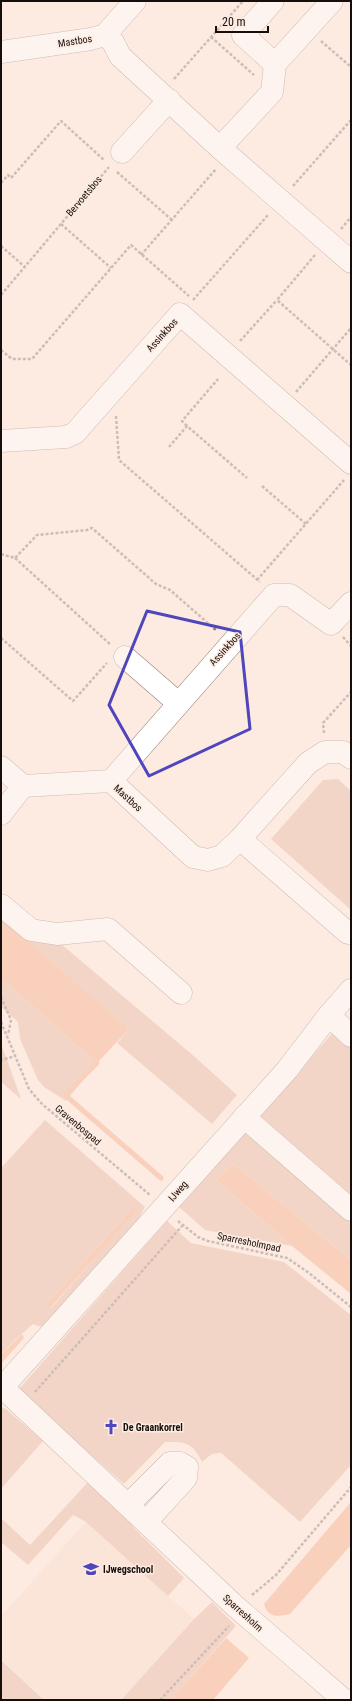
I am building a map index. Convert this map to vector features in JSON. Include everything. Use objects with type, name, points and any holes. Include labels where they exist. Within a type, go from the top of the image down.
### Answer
[{"type":"street","name":"Mastbos","points":[[1,52],[90,39],[105,35],[135,1]]},
{"type":"street","points":[[273,1],[243,35],[275,64]]},
{"type":"street","points":[[224,151],[272,91],[275,64],[332,1]]},
{"type":"street","points":[[105,35],[113,42],[120,56],[224,151],[328,240],[351,262]]},
{"type":"street","points":[[116,159],[165,97]]},
{"type":"street","name":"Assinkbos","points":[[1,441],[66,437],[75,433],[187,307],[228,355],[284,406],[348,470]]},
{"type":"street","points":[[274,594],[290,594],[331,624],[351,603]]},
{"type":"street","name":"Assinkbos","points":[[110,781],[274,594]]},
{"type":"street","points":[[121,654],[178,703]]},
{"type":"street","name":"Mastbos","points":[[23,786],[110,781],[193,857],[208,860],[222,856],[240,839],[308,763],[325,752]]},
{"type":"street","points":[[325,752],[343,752],[351,758]]},
{"type":"street","points":[[1,767],[23,786],[1,814]]},
{"type":"street","points":[[240,839],[348,933]]},
{"type":"street","points":[[1,905],[31,930],[57,934],[108,929],[181,993]]},
{"type":"street","name":"IJweg","points":[[2,1388],[287,1070],[329,1015],[351,990]]},
{"type":"street","points":[[329,1015],[351,1036]]},
{"type":"street","points":[[244,1117],[351,1210]]},
{"type":"street","name":"Sparresholm","points":[[2,1388],[235,1606],[344,1700]]},
{"type":"street","points":[[128,1505],[170,1463],[180,1462],[187,1468],[186,1478],[146,1522]]},
{"type":"path","points":[[165,97],[211,37],[243,1]]},
{"type":"path","points":[[307,28],[351,66]]},
{"type":"path","points":[[211,37],[272,91]]},
{"type":"path","points":[[1,350],[12,359],[32,359],[131,245],[187,307],[351,120]]},
{"type":"path","points":[[1,183],[8,175],[11,178],[61,121],[116,159],[172,220]]},
{"type":"path","points":[[141,255],[172,220],[224,151]]},
{"type":"path","name":"Bervoetsbos","points":[[1,295],[116,159]]},
{"type":"path","points":[[60,224],[111,268]]},
{"type":"path","points":[[228,355],[328,240]]},
{"type":"path","points":[[1,246],[25,267]]},
{"type":"path","points":[[277,300],[351,365]]},
{"type":"path","points":[[284,406],[351,328]]},
{"type":"path","points":[[218,379],[182,421],[247,478]]},
{"type":"path","points":[[115,387],[119,460],[274,594]]},
{"type":"path","points":[[169,447],[187,426]]},
{"type":"path","points":[[257,580],[306,524],[348,470]]},
{"type":"path","points":[[262,486],[306,524]]},
{"type":"path","points":[[15,558],[37,535],[87,530],[92,528],[156,584],[170,590],[230,643]]},
{"type":"path","points":[[1,554],[15,558],[121,654],[73,701],[1,638]]},
{"type":"path","points":[[325,752],[323,723],[351,692]]},
{"type":"path","points":[[1,997],[11,1020],[8,1036]]},
{"type":"path","name":"Gravenbospad","points":[[1,1022],[30,1089],[42,1104],[164,1207]]},
{"type":"path","points":[[1,1058],[2,1060],[15,1056]]},
{"type":"path","name":"Sparresholmpad","points":[[164,1207],[182,1226],[198,1237],[208,1241],[287,1258],[309,1273],[351,1308]]},
{"type":"path","points":[[22,1408],[182,1226]]},
{"type":"path","points":[[160,1700],[228,1627],[235,1606],[256,1593],[276,1575],[351,1487]]},
{"type":"highlighted area","points":[[147,611],[240,632],[250,729],[149,776],[109,705]]},
{"type":"shaded area","points":[[338,779],[351,791],[351,910],[271,839],[323,780]]},
{"type":"shaded area","points":[[1,917],[129,1029],[97,1063],[1,978]]},
{"type":"shaded area","points":[[21,935],[54,938],[195,1057],[237,1095],[212,1124],[117,1043],[129,1029]]},
{"type":"shaded area","points":[[1,978],[97,1063],[66,1101],[44,1087],[38,1080],[20,1039],[18,1022],[1,1007]]},
{"type":"shaded area","points":[[334,1031],[351,1047],[351,1195],[260,1116]]},
{"type":"shaded area","points":[[1,1043],[21,1099],[1,1082]]},
{"type":"shaded area","points":[[45,1120],[145,1207],[136,1223],[57,1312],[41,1327],[33,1324],[1,1355],[1,1168]],"holes":[[[134,1206],[137,1209],[51,1308],[46,1305]]]},
{"type":"shaded area","points":[[245,1133],[351,1223],[351,1260],[233,1164],[216,1180],[292,1246],[205,1230],[179,1207]]},
{"type":"shaded area","points":[[233,1164],[351,1260],[351,1294],[292,1246],[216,1180]]},
{"type":"shaded area","points":[[134,1206],[138,1209],[50,1308],[46,1305]]},
{"type":"shaded area","points":[[167,1221],[191,1243],[284,1262],[351,1315],[351,1465],[300,1522],[221,1453],[212,1454],[202,1462],[195,1450],[188,1444],[165,1442],[124,1484],[18,1390]]},
{"type":"shaded area","points":[[22,1334],[24,1338],[1,1364],[1,1355]]},
{"type":"shaded area","points":[[1,1407],[6,1409],[43,1441],[1,1489]]},
{"type":"shaded area","points":[[89,1481],[117,1500],[134,1528],[184,1578],[168,1596],[86,1522],[73,1515],[28,1565],[1,1542],[1,1518],[30,1545]]},
{"type":"shaded area","points":[[351,1502],[351,1545],[290,1614],[277,1616],[268,1612],[264,1604]]},
{"type":"shaded area","name":"IJwegschool","points":[[86,1522],[194,1619],[120,1700],[45,1700],[1,1659],[1,1616]]},
{"type":"shaded area","points":[[212,1602],[236,1626],[170,1700],[121,1700],[194,1619]]},
{"type":"shaded area","points":[[226,1638],[249,1658],[213,1700],[170,1700]]},
{"type":"shaded area","points":[[1,1660],[44,1700],[1,1700]]},
{"type":"waterway","points":[[97,1063],[65,1095],[161,1178]]},
{"type":"place","name":"De Graankorrel","points":[[111,1427]]},
{"type":"place","name":"IJwegschool","points":[[91,1569]]}]
